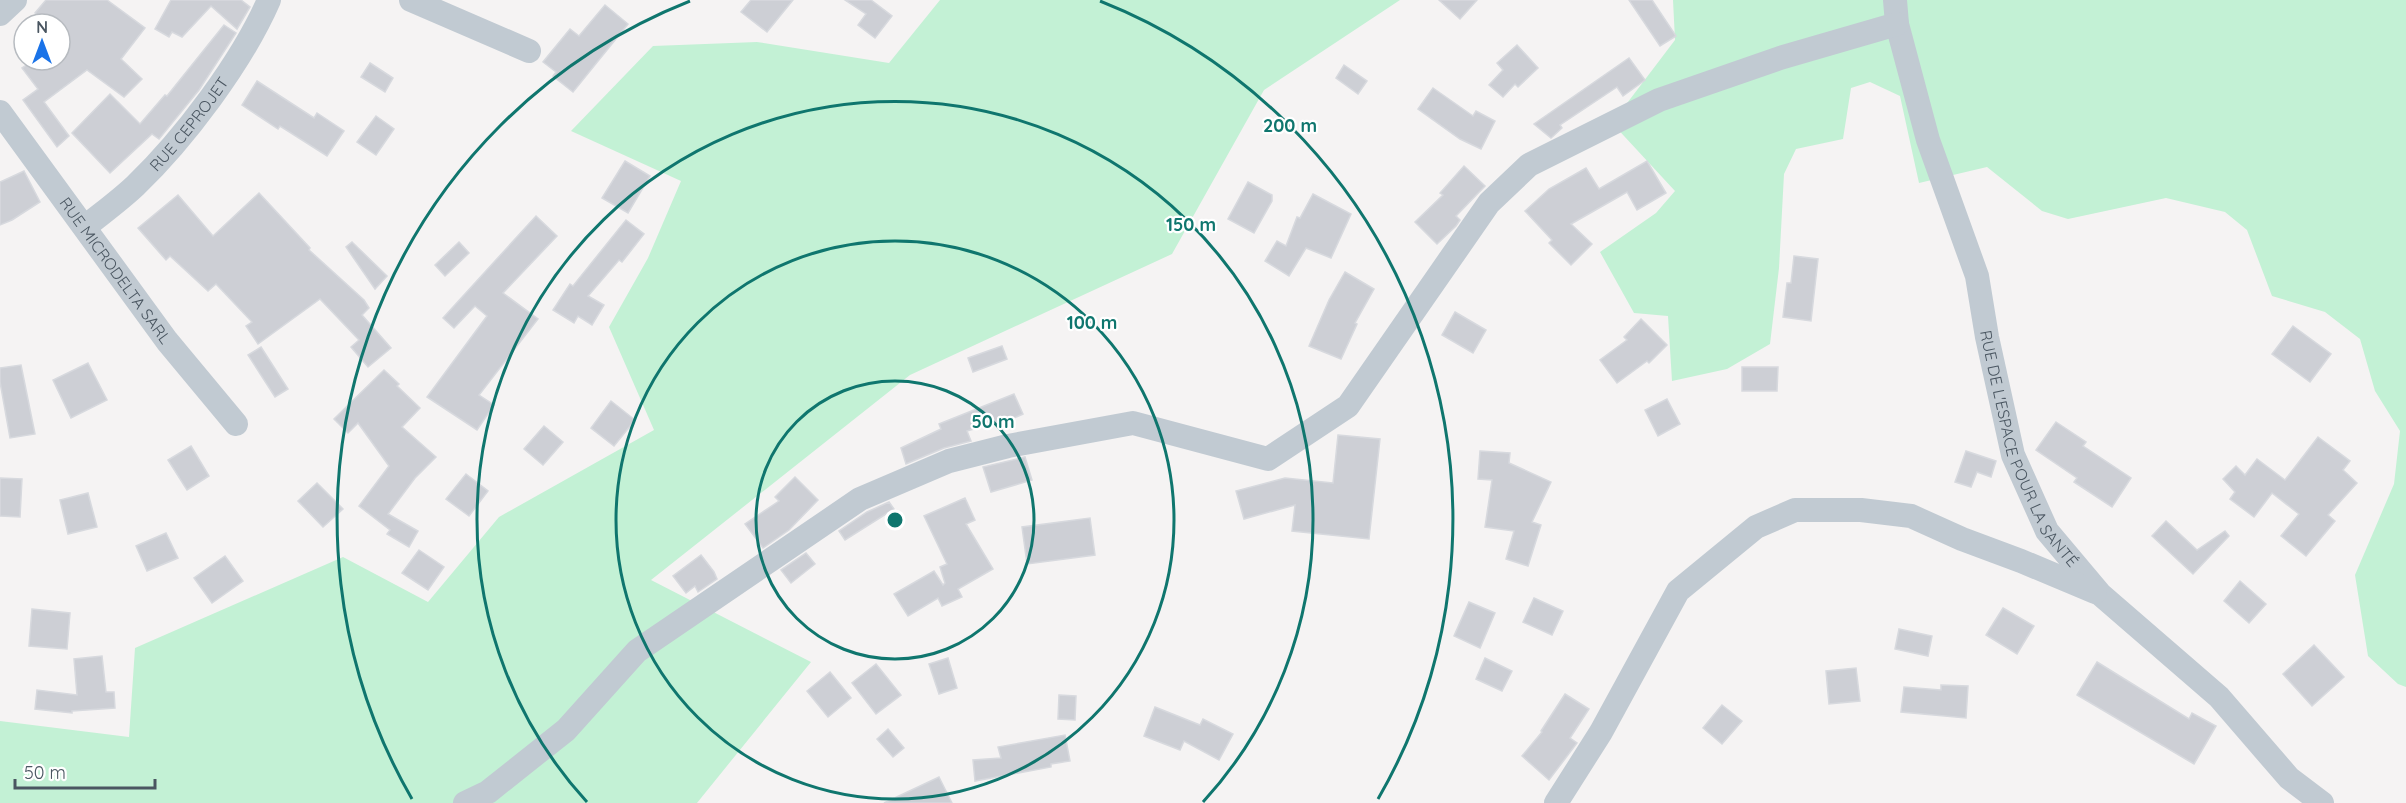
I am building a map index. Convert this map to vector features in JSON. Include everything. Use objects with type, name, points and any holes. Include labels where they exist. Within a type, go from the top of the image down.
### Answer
[{"type":"street","points":[[0,14],[15,0]]},
{"type":"street","name":"RUE CEPROJET","points":[[85,227],[135,186],[195,120],[260,21],[269,0]]},
{"type":"street","points":[[411,0],[530,51]]},
{"type":"street","name":"RUE DE L'ESPACE POUR LA SANTÉ","points":[[1895,0],[1897,24],[1928,140],[1977,276],[1987,337],[2013,455],[2047,531],[2100,594],[2219,697],[2289,778],[2322,803]]},
{"type":"street","points":[[465,803],[488,792],[566,730],[637,651],[646,644],[860,499],[949,460],[1008,446],[1133,423],[1268,459],[1348,406],[1490,203],[1529,165],[1659,100],[1780,58],[1897,24]]},
{"type":"street","name":"RUE MICRODELTA SARL","points":[[0,112],[167,341],[236,424]]},
{"type":"street","points":[[1556,803],[1601,732],[1678,591],[1756,527],[1795,510],[1861,510],[1911,516],[1962,540],[2021,561],[2100,594]]},
{"type":"green space","points":[[940,0],[1400,0],[1264,90],[1172,254],[910,375],[651,580],[811,662],[697,803],[0,803],[0,721],[129,737],[135,648],[343,557],[428,602],[499,517],[654,430],[609,327],[648,258],[681,181],[571,131],[653,46],[757,42],[889,63]]},
{"type":"green space","points":[[1673,0],[2406,0],[2406,687],[2398,684],[2368,656],[2355,575],[2394,484],[2400,431],[2375,391],[2360,339],[2325,312],[2272,296],[2247,230],[2225,212],[2166,198],[2068,219],[2042,211],[1987,167],[1919,183],[1900,96],[1870,82],[1851,88],[1843,139],[1796,149],[1784,174],[1779,268],[1770,344],[1727,369],[1672,381],[1668,316],[1634,313],[1600,252],[1656,213],[1675,191],[1612,123],[1675,40]]},
{"type":"building","points":[[46,0],[107,0],[145,28],[121,59],[142,79],[124,97],[87,70],[44,102],[69,136],[57,147],[23,100],[38,89],[25,72],[72,72],[72,12],[36,12]]},
{"type":"building","points":[[171,0],[241,0],[250,7],[237,29],[211,6],[182,37],[172,32],[169,37],[155,29]]},
{"type":"building","points":[[751,0],[793,0],[767,32],[741,12]]},
{"type":"building","points":[[845,0],[871,0],[892,16],[875,38],[858,25],[866,14]]},
{"type":"building","points":[[1439,0],[1477,0],[1460,19]]},
{"type":"building","points":[[1629,0],[1652,0],[1676,36],[1660,46]]},
{"type":"building","points":[[605,5],[628,24],[573,92],[553,76],[556,72],[543,62],[570,29],[579,36]]},
{"type":"building","points":[[224,25],[236,33],[199,90],[159,139],[152,134],[110,173],[72,133],[110,94],[140,124],[165,95],[167,96]]},
{"type":"building","points":[[1517,45],[1538,68],[1518,87],[1515,84],[1503,97],[1489,85],[1503,70],[1497,63]]},
{"type":"building","points":[[1629,58],[1645,80],[1623,96],[1617,87],[1560,125],[1562,128],[1551,138],[1534,124]]},
{"type":"building","points":[[370,63],[393,78],[385,92],[361,77]]},
{"type":"building","points":[[1344,65],[1367,81],[1358,94],[1336,78]]},
{"type":"building","points":[[257,81],[314,118],[317,113],[344,131],[327,156],[280,126],[278,129],[242,105]]},
{"type":"building","points":[[1433,88],[1473,116],[1476,111],[1495,121],[1481,149],[1460,139],[1418,109]]},
{"type":"building","points":[[376,116],[394,129],[376,155],[357,142]]},
{"type":"building","points":[[625,161],[650,176],[628,213],[602,198]]},
{"type":"building","points":[[1647,161],[1666,193],[1637,210],[1627,192],[1571,224],[1592,244],[1571,265],[1549,243],[1552,240],[1525,211],[1549,189],[1586,168],[1599,189]]},
{"type":"building","points":[[1464,166],[1485,186],[1456,216],[1460,220],[1456,226],[1437,244],[1415,222],[1443,195],[1440,193]]},
{"type":"building","points":[[24,171],[40,202],[0,225],[0,182]]},
{"type":"building","points":[[1248,182],[1272,195],[1272,201],[1254,233],[1228,219]]},
{"type":"building","points":[[259,193],[310,248],[309,250],[364,300],[369,308],[362,315],[391,348],[368,367],[351,347],[359,340],[320,299],[258,344],[246,326],[252,322],[216,284],[208,291],[170,256],[166,260],[138,228],[178,195],[213,236]]},
{"type":"building","points":[[1313,194],[1351,214],[1331,258],[1306,248],[1289,276],[1265,261],[1277,241],[1286,246],[1297,217],[1300,218]]},
{"type":"building","points":[[536,216],[557,236],[503,293],[538,319],[479,395],[494,405],[477,430],[427,397],[487,316],[475,306],[454,328],[443,318]]},
{"type":"building","points":[[626,220],[644,234],[622,262],[619,260],[588,296],[604,305],[592,325],[578,316],[574,323],[553,310],[570,284],[573,286]]},
{"type":"building","points":[[352,242],[387,276],[375,289],[346,247]]},
{"type":"building","points":[[459,242],[469,253],[445,276],[435,265]]},
{"type":"building","points":[[1794,256],[1818,259],[1811,321],[1783,317],[1787,283],[1791,283]]},
{"type":"building","points":[[1345,272],[1374,289],[1355,323],[1357,324],[1341,359],[1309,346],[1329,300]]},
{"type":"building","points":[[1455,312],[1486,330],[1473,353],[1442,335]]},
{"type":"building","points":[[1641,319],[1667,345],[1649,363],[1647,361],[1617,383],[1600,360],[1627,340],[1624,337]]},
{"type":"building","points":[[2293,326],[2331,354],[2310,382],[2272,354]]},
{"type":"building","points":[[1002,346],[1007,359],[973,372],[968,358]]},
{"type":"building","points":[[261,347],[288,389],[275,397],[248,355]]},
{"type":"building","points":[[88,363],[107,400],[71,418],[53,380]]},
{"type":"building","points":[[21,365],[35,434],[10,438],[0,382],[0,368]]},
{"type":"building","points":[[1742,367],[1778,367],[1777,391],[1742,391]]},
{"type":"building","points":[[384,370],[420,408],[402,427],[436,457],[415,478],[388,514],[418,531],[409,547],[387,534],[390,530],[359,506],[389,466],[358,423],[348,433],[334,419]]},
{"type":"building","points":[[1014,394],[1023,414],[1005,422],[1004,420],[967,431],[971,441],[944,448],[906,464],[901,448],[941,429],[939,424]]},
{"type":"building","points":[[1667,399],[1680,424],[1658,436],[1645,410]]},
{"type":"building","points":[[611,401],[635,420],[614,446],[591,428]]},
{"type":"building","points":[[2056,422],[2086,442],[2083,446],[2131,478],[2112,507],[2074,482],[2077,478],[2036,450]]},
{"type":"building","points":[[544,426],[563,442],[543,465],[524,449]]},
{"type":"building","points":[[1338,435],[1380,439],[1369,539],[1292,531],[1295,505],[1244,519],[1236,491],[1285,478],[1333,483]]},
{"type":"building","points":[[2318,437],[2350,461],[2343,470],[2357,483],[2328,515],[2335,521],[2306,556],[2281,536],[2299,514],[2272,493],[2254,517],[2230,499],[2235,492],[2223,479],[2236,466],[2245,475],[2257,459],[2285,480]]},
{"type":"building","points":[[191,446],[209,476],[187,490],[168,460]]},
{"type":"building","points":[[1480,451],[1510,453],[1509,463],[1551,482],[1532,522],[1541,525],[1528,566],[1506,559],[1514,531],[1485,527],[1492,480],[1478,479]]},
{"type":"building","points":[[1966,451],[1996,461],[1991,477],[1977,472],[1971,487],[1955,482]]},
{"type":"building","points":[[1025,457],[1032,480],[991,492],[983,467]]},
{"type":"building","points":[[466,474],[488,491],[469,516],[446,499]]},
{"type":"building","points":[[795,477],[818,500],[789,530],[763,548],[745,524],[779,501],[775,497]]},
{"type":"building","points":[[0,478],[22,479],[20,517],[0,516]]},
{"type":"building","points":[[317,483],[343,509],[323,527],[298,501]]},
{"type":"building","points":[[88,493],[97,527],[68,534],[60,500]]},
{"type":"building","points":[[965,498],[975,520],[966,524],[993,569],[958,589],[962,597],[942,606],[938,598],[908,616],[894,594],[934,571],[943,585],[945,583],[940,567],[947,564],[924,516]]},
{"type":"building","points":[[889,502],[894,509],[845,540],[839,531],[867,512]]},
{"type":"building","points":[[1090,518],[1095,555],[1027,564],[1022,527]]},
{"type":"building","points":[[2166,521],[2197,550],[2225,531],[2229,536],[2193,574],[2152,536]]},
{"type":"building","points":[[166,533],[178,558],[147,571],[136,546]]},
{"type":"building","points":[[419,550],[444,567],[428,590],[402,573]]},
{"type":"building","points":[[806,553],[815,564],[791,583],[781,570]]},
{"type":"building","points":[[701,555],[717,579],[698,592],[695,586],[686,593],[673,576]]},
{"type":"building","points":[[225,556],[243,581],[212,603],[194,578]]},
{"type":"building","points":[[2240,581],[2266,604],[2249,623],[2224,601]]},
{"type":"building","points":[[1534,598],[1563,611],[1552,635],[1523,622]]},
{"type":"building","points":[[1469,602],[1495,613],[1480,648],[1454,636]]},
{"type":"building","points":[[2003,608],[2034,626],[2017,654],[1986,635]]},
{"type":"building","points":[[32,609],[70,613],[67,649],[29,646]]},
{"type":"building","points":[[1899,629],[1932,636],[1928,656],[1895,649]]},
{"type":"building","points":[[2314,645],[2344,677],[2312,706],[2283,674]]},
{"type":"building","points":[[102,656],[106,692],[114,692],[115,708],[72,711],[72,713],[35,709],[37,690],[77,695],[74,659]]},
{"type":"building","points":[[948,658],[957,688],[939,694],[929,664]]},
{"type":"building","points":[[1485,658],[1512,671],[1502,691],[1476,679]]},
{"type":"building","points":[[2097,662],[2189,719],[2192,713],[2216,726],[2194,764],[2077,695]]},
{"type":"building","points":[[876,664],[901,695],[876,714],[852,683]]},
{"type":"building","points":[[1856,668],[1860,701],[1829,704],[1826,671]]},
{"type":"building","points":[[830,672],[851,698],[828,717],[807,691]]},
{"type":"building","points":[[1941,685],[1968,686],[1966,718],[1901,712],[1904,687],[1941,690]]},
{"type":"building","points":[[1565,694],[1589,709],[1570,738],[1577,743],[1549,780],[1522,756],[1542,732]]},
{"type":"building","points":[[1059,695],[1076,696],[1075,720],[1058,719]]},
{"type":"building","points":[[1722,705],[1742,721],[1722,744],[1703,728]]},
{"type":"building","points":[[1155,707],[1200,725],[1203,719],[1233,734],[1219,760],[1184,741],[1180,750],[1144,736]]},
{"type":"building","points":[[888,729],[904,748],[893,757],[877,739]]},
{"type":"building","points":[[1065,735],[1070,761],[1051,764],[1051,767],[975,781],[973,760],[1001,758],[998,747]]},
{"type":"building","points":[[939,777],[952,803],[884,803]]}]
